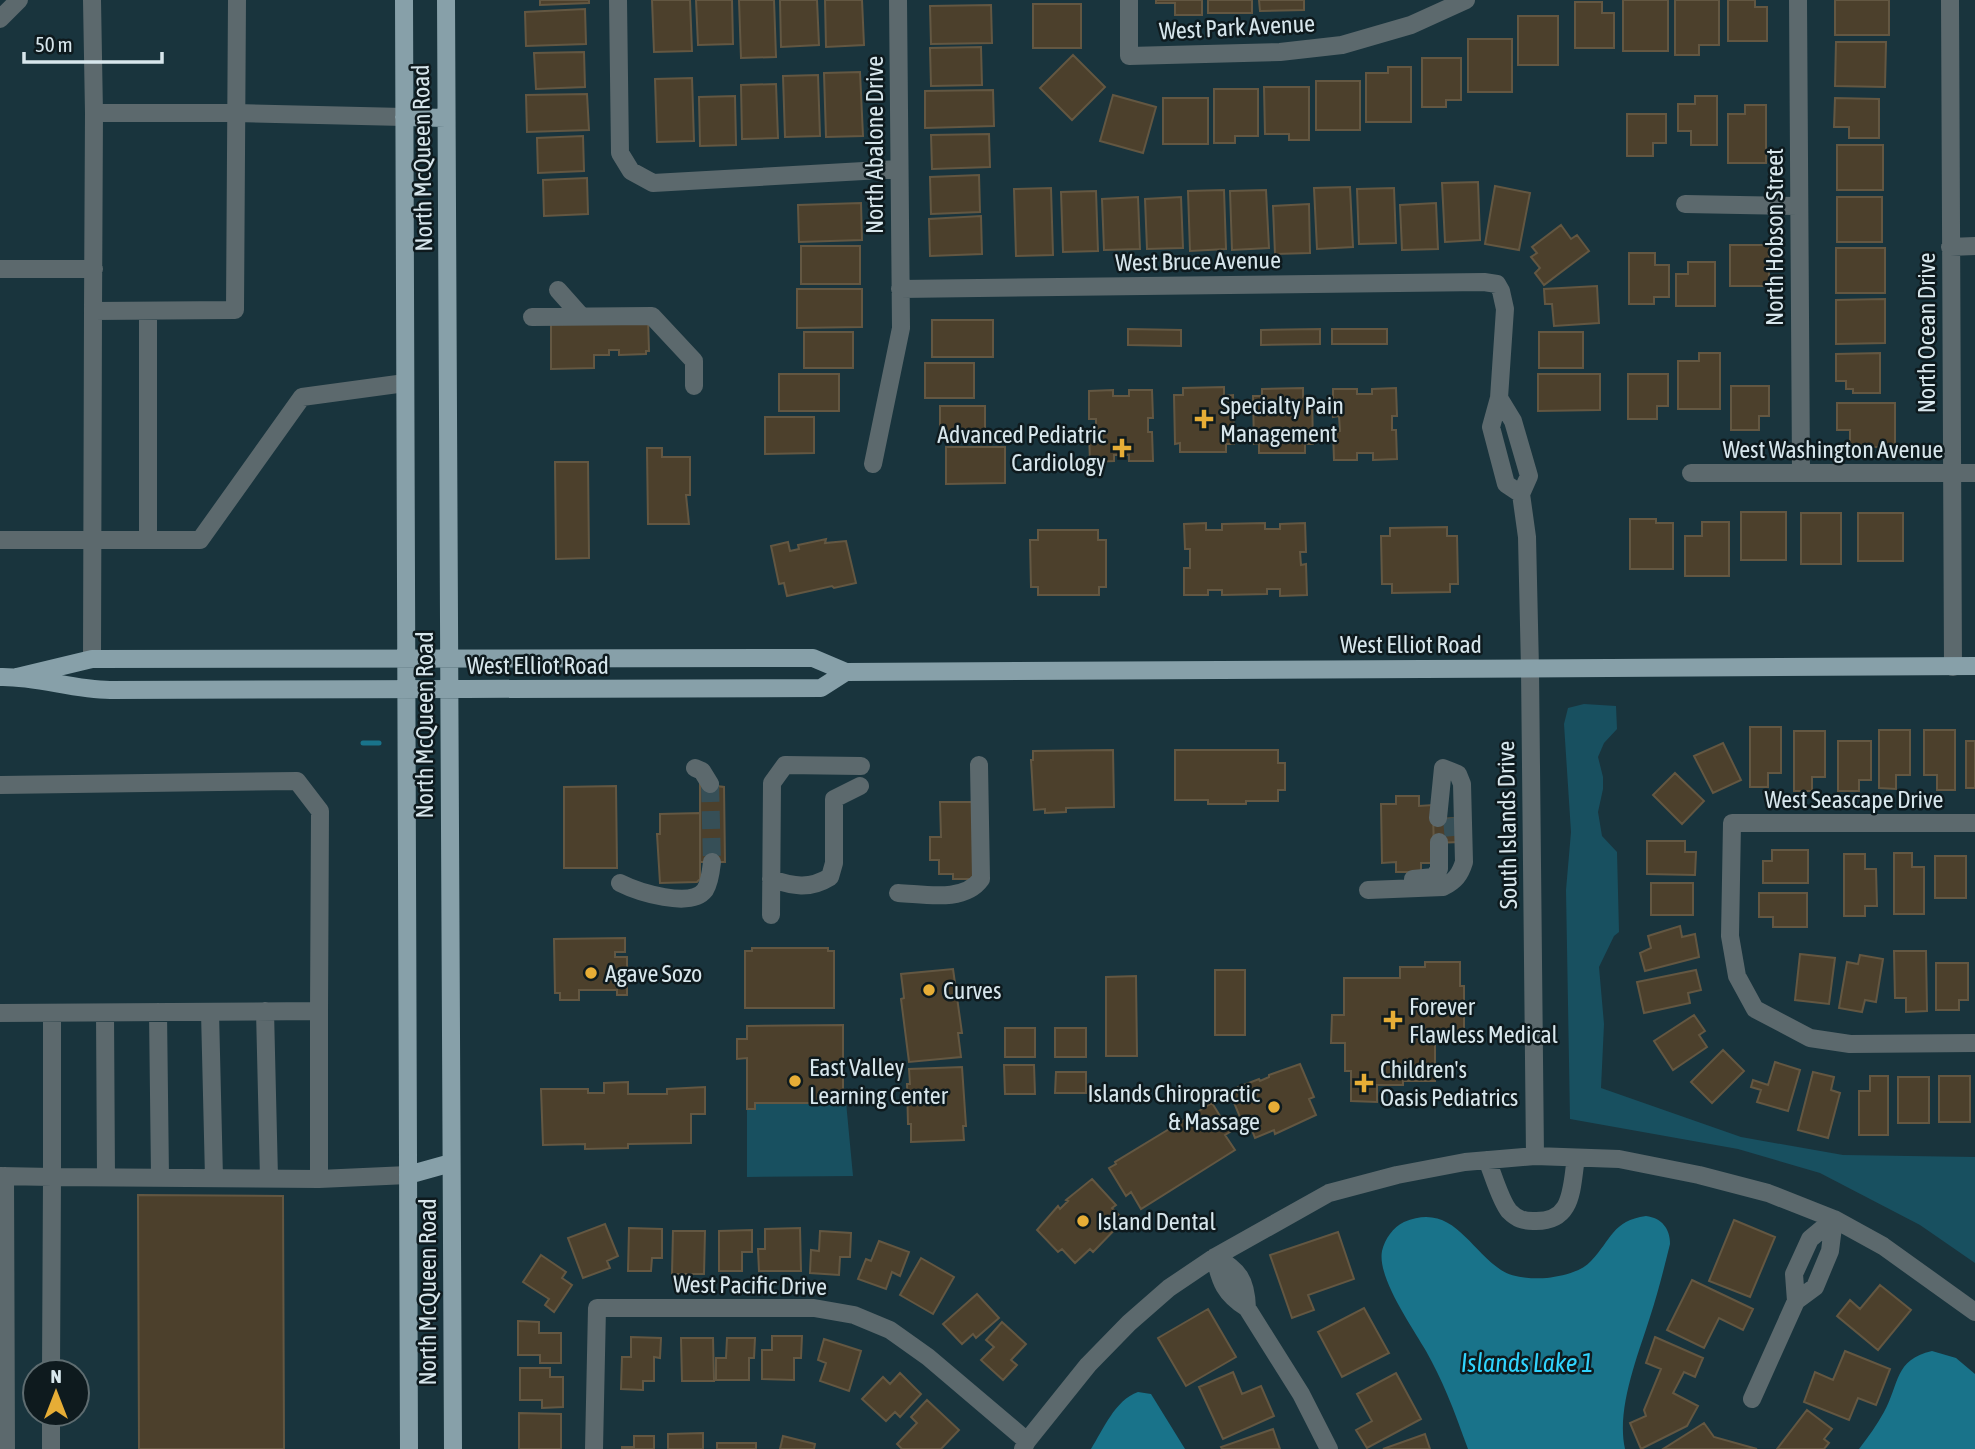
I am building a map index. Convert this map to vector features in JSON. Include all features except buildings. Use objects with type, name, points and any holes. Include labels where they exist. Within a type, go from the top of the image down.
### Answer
[{"type":"main road","name":"North McQueen Road","points":[[404,0],[409,1449]]},
{"type":"main road","name":"North McQueen Road","points":[[446,0],[453,1449]]},
{"type":"main road","points":[[404,117],[446,118]]},
{"type":"main road","name":"West Elliot Road","points":[[8,677],[92,659],[813,658],[846,672],[1975,666]]},
{"type":"main road","name":"West Elliot Road","points":[[8,677],[93,690],[406,691],[821,688],[846,672]]},
{"type":"main road","points":[[408,1175],[451,1163]]},
{"type":"street","points":[[0,19],[19,0]]},
{"type":"street","points":[[92,0],[92,659]]},
{"type":"street","points":[[93,311],[235,310],[237,0]]},
{"type":"street","points":[[618,0],[620,153],[631,171],[653,183],[899,169]]},
{"type":"street","name":"North Abalone Drive","points":[[873,464],[901,328],[898,0]]},
{"type":"street","name":"West Park Avenue","points":[[1129,0],[1129,56],[1280,52],[1342,45],[1411,25],[1466,0]]},
{"type":"street","name":"North Hobson Street","points":[[1798,0],[1801,474]]},
{"type":"street","name":"North Ocean Drive","points":[[1950,0],[1953,667]]},
{"type":"street","points":[[94,113],[404,117]]},
{"type":"street","points":[[1685,204],[1798,206]]},
{"type":"street","points":[[1950,247],[1975,246]]},
{"type":"street","points":[[0,269],[94,269]]},
{"type":"street","name":"West Bruce Avenue","points":[[900,289],[1484,282],[1497,284]]},
{"type":"street","name":"South Islands Drive","points":[[1497,284],[1502,291],[1505,309],[1499,398],[1491,427],[1506,484],[1521,494]]},
{"type":"street","points":[[558,290],[582,317]]},
{"type":"street","points":[[148,311],[148,540]]},
{"type":"street","points":[[532,317],[652,316],[694,361],[694,386]]},
{"type":"street","points":[[0,540],[200,540],[302,397],[405,383]]},
{"type":"street","name":"South Islands Drive","points":[[1499,398],[1513,421],[1529,476],[1521,494],[1527,537],[1530,668],[1535,1156]]},
{"type":"street","points":[[1494,441],[1517,434]]},
{"type":"street","name":"West Washington Avenue","points":[[1691,474],[1975,474]]},
{"type":"street","points":[[771,915],[772,783],[785,765],[861,766]]},
{"type":"street","points":[[898,893],[959,894],[976,887],[981,879],[979,765]]},
{"type":"street","points":[[695,768],[702,771],[710,784]]},
{"type":"street","points":[[1445,818],[1455,792],[1448,770],[1458,774],[1462,784],[1464,849],[1461,873],[1453,882],[1443,887],[1367,884],[1426,879],[1438,875],[1446,842]]},
{"type":"street","points":[[0,785],[297,781],[320,811],[319,1179]]},
{"type":"street","points":[[771,879],[792,886],[816,886],[830,877],[834,863],[834,799],[860,786]]},
{"type":"street","name":"West Seascape Drive","points":[[1975,823],[1732,823],[1730,936],[1737,976],[1748,1013],[1810,1038],[1850,1044],[1975,1043]]},
{"type":"street","points":[[620,883],[649,895],[695,898],[704,892],[712,862]]},
{"type":"street","points":[[265,1011],[269,1178]]},
{"type":"street","points":[[0,1013],[319,1011]]},
{"type":"street","points":[[158,1012],[160,1177]]},
{"type":"street","points":[[210,1012],[214,1178]]},
{"type":"street","points":[[51,1358],[52,1013]]},
{"type":"street","points":[[105,1013],[106,1177]]},
{"type":"street","points":[[1025,1445],[1088,1365],[1129,1323],[1169,1288],[1214,1257],[1329,1193],[1397,1175],[1465,1162],[1535,1156],[1619,1159],[1699,1175],[1768,1193],[1834,1219],[1883,1246],[1975,1312]]},
{"type":"street","points":[[1487,1160],[1508,1209],[1522,1221],[1542,1222],[1560,1215],[1568,1204],[1576,1158]]},
{"type":"street","points":[[6,1449],[2,1176],[319,1179],[408,1175]]},
{"type":"street","points":[[1752,1399],[1796,1301],[1815,1287],[1830,1251],[1834,1219]]},
{"type":"street","points":[[1214,1257],[1233,1267],[1246,1287],[1247,1308],[1301,1394],[1329,1449]]},
{"type":"street","name":"West Pacific Drive","points":[[594,1449],[597,1308],[814,1308],[854,1315],[890,1330],[928,1357],[1025,1445]]},
{"type":"street","points":[[51,1428],[51,1449]]},
{"type":"shaded area","points":[[1584,704],[1616,706],[1617,729],[1604,743],[1598,757],[1603,777],[1598,812],[1602,836],[1617,852],[1619,932],[1614,936],[1599,967],[1604,1024],[1601,1088],[1741,1137],[1843,1155],[1975,1157],[1975,1263],[1920,1225],[1820,1173],[1738,1149],[1570,1119],[1566,890],[1571,832],[1564,724],[1568,708]]},
{"type":"shaded area","points":[[846,1102],[853,1176],[747,1177],[747,1109],[755,1109],[755,1103]]},
{"type":"water","name":"Islands Lake 1","points":[[1646,1216],[1657,1219],[1664,1225],[1670,1244],[1626,1400],[1623,1417],[1625,1449],[1468,1449],[1437,1372],[1397,1302],[1385,1275],[1382,1251],[1390,1234],[1404,1222],[1421,1217],[1435,1218],[1458,1230],[1489,1261],[1506,1273],[1547,1278],[1582,1268],[1619,1227],[1635,1218]]},
{"type":"water","points":[[1932,1351],[1956,1358],[1975,1374],[1975,1449],[1859,1449],[1884,1412],[1904,1367],[1911,1360]]},
{"type":"water","points":[[1138,1392],[1151,1394],[1185,1449],[1091,1449],[1116,1409]]},
{"type":"waterway","points":[[363,743],[379,743]]},
{"type":"tunnel","points":[[710,784],[712,862]]},
{"type":"tunnel","points":[[1452,818],[1454,842]]},
{"type":"place","name":"Specialty Pain Management","points":[[1204,419]]},
{"type":"place","name":"Advanced Pediatric Cardiology","points":[[1122,448]]},
{"type":"place","name":"Agave Sozo","points":[[591,973]]},
{"type":"place","name":"Curves","points":[[929,990]]},
{"type":"place","name":"Forever Flawless Medical","points":[[1393,1020]]},
{"type":"place","name":"East Valley Learning Center","points":[[795,1081]]},
{"type":"place","name":"Children's Oasis Pediatrics","points":[[1364,1083]]},
{"type":"place","name":"Islands Chiropractic & Massage","points":[[1274,1107]]},
{"type":"place","name":"Island Dental","points":[[1083,1221]]}]
